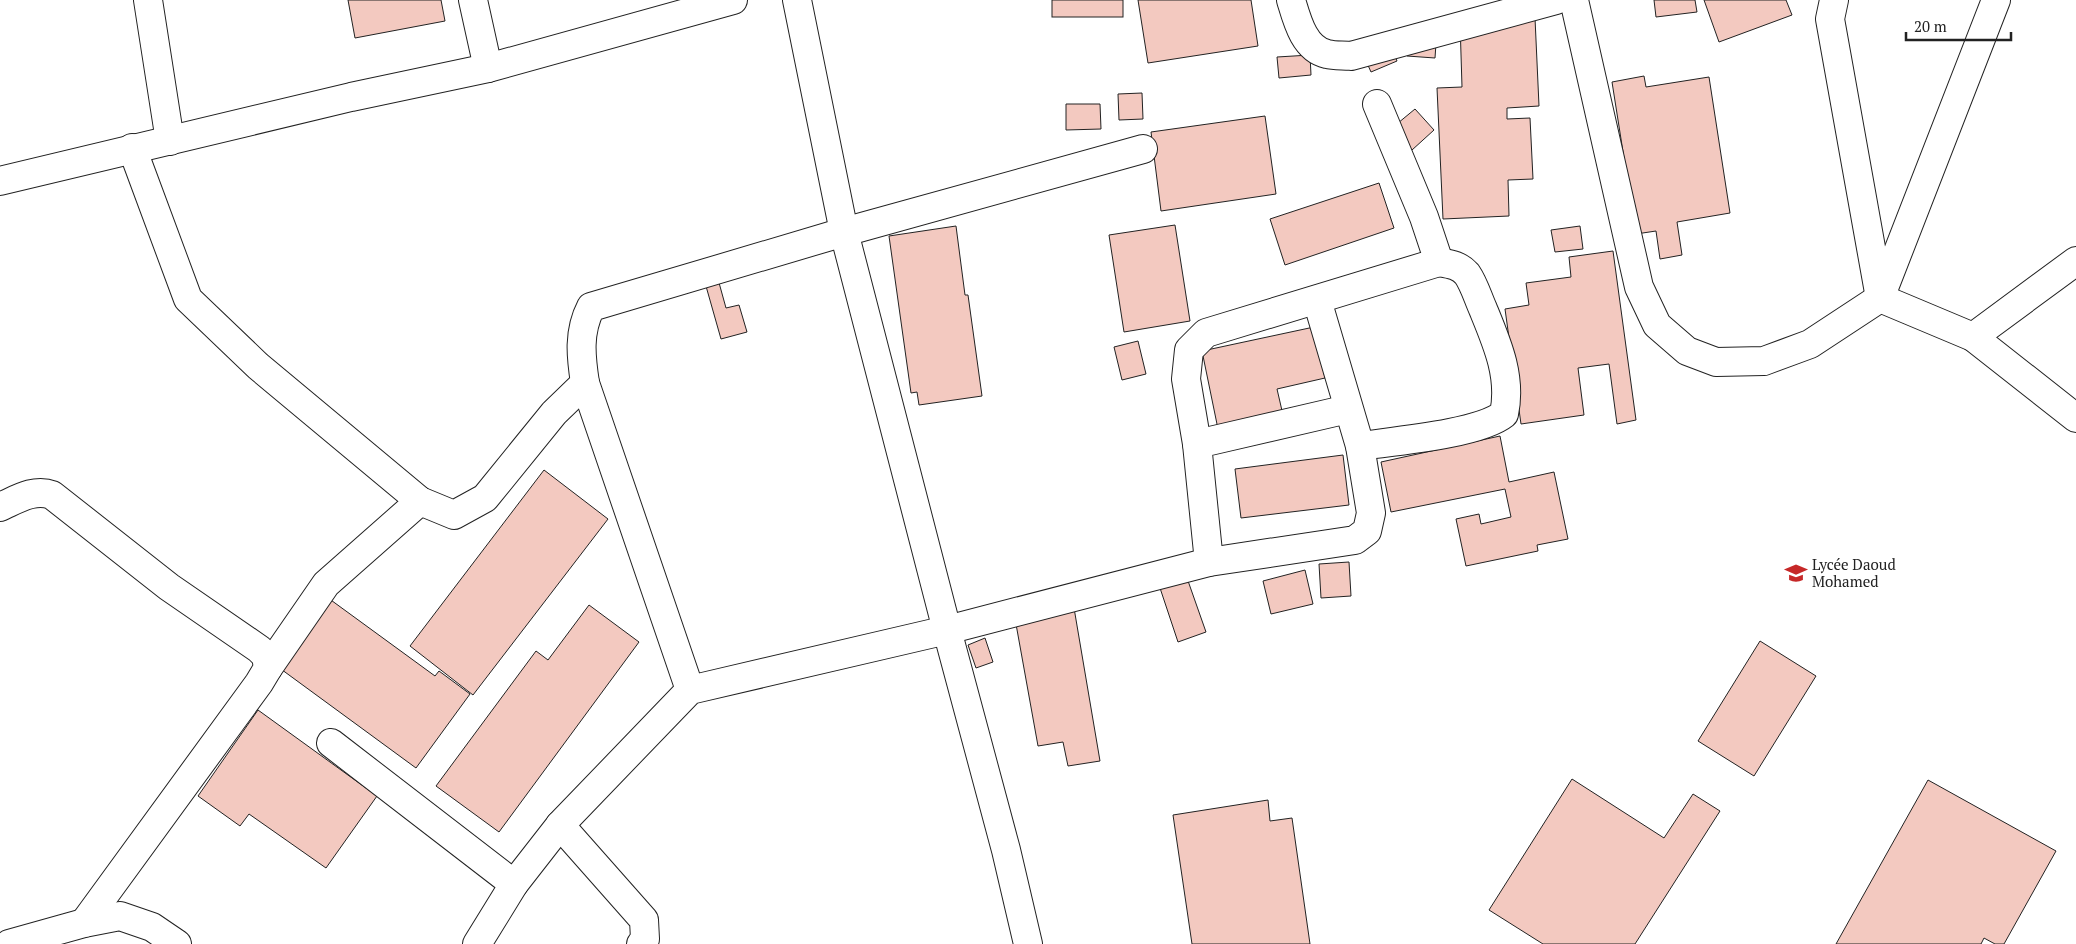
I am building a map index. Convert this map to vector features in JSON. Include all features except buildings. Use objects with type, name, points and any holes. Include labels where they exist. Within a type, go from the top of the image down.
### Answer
[{"type":"street","points":[[148,0],[170,141]]},
{"type":"street","points":[[473,0],[488,68]]},
{"type":"street","points":[[0,181],[132,148],[170,141],[488,68],[733,0]]},
{"type":"street","points":[[797,0],[844,232],[1006,850],[1028,944]]},
{"type":"street","points":[[1291,0],[1297,22],[1309,43],[1325,54],[1351,56],[1556,0]]},
{"type":"street","points":[[1574,0],[1639,287],[1657,325],[1688,351],[1716,362],[1764,361],[1810,344],[1880,298],[1996,0]]},
{"type":"street","points":[[1834,0],[1830,19],[1880,298]]},
{"type":"street","points":[[1377,104],[1424,217],[1439,262]]},
{"type":"street","points":[[132,148],[188,298],[258,366],[420,501],[454,515],[485,498],[554,413],[585,383]]},
{"type":"street","points":[[690,690],[585,383],[581,356],[582,331],[585,318],[591,307],[844,232],[1143,149]]},
{"type":"street","points":[[1974,337],[2076,261]]},
{"type":"street","points":[[1210,562],[1197,444],[1186,379],[1189,350],[1206,333],[1439,262],[1455,264],[1466,273],[1497,345],[1506,377],[1504,414],[1495,421],[1454,432],[1360,446]]},
{"type":"street","points":[[1880,298],[1974,337],[2076,418]]},
{"type":"street","points":[[477,944],[514,884],[560,825],[690,690],[947,630],[1210,562],[1355,540],[1367,531],[1371,513],[1360,446],[1317,300]]},
{"type":"street","points":[[1197,444],[1348,409]]},
{"type":"street","points":[[0,507],[33,493],[43,492],[52,495],[169,587],[259,649],[266,656],[268,668]]},
{"type":"street","points":[[84,923],[268,668],[326,584],[420,501]]},
{"type":"street","points":[[331,743],[514,884]]},
{"type":"street","points":[[560,825],[644,920],[645,940],[641,944]]},
{"type":"street","points":[[9,944],[84,923],[120,916],[152,927],[176,944]]},
{"type":"place","name":"Lycée Daoud Mohamed","points":[[1796,573]]}]
